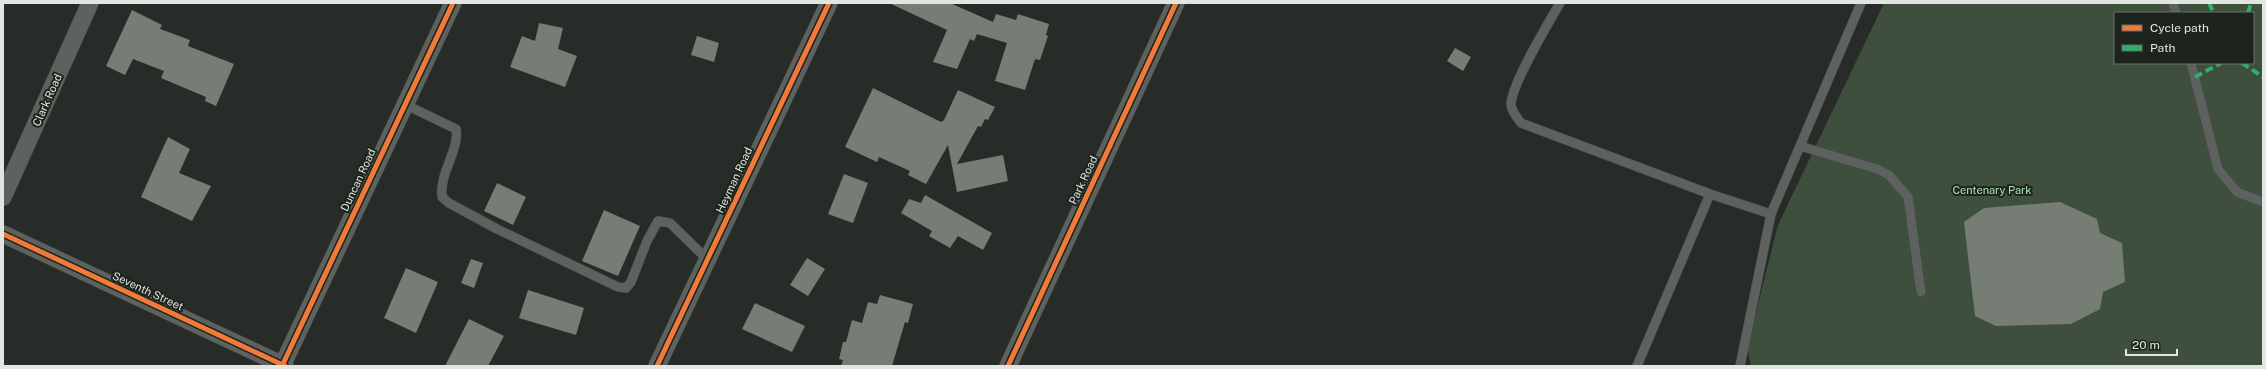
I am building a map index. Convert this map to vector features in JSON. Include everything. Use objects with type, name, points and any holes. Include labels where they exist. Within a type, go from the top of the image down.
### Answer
[{"type":"street","name":"Clark Road","points":[[3,197],[90,3]]},
{"type":"street","name":"Duncan Road","points":[[283,366],[404,104],[453,3]]},
{"type":"street","name":"Heyman Road","points":[[657,366],[829,3]]},
{"type":"street","name":"Park Road","points":[[1008,366],[1176,3]]},
{"type":"street","name":"Seventh Street","points":[[3,234],[283,366]]},
{"type":"lane","points":[[1560,3],[1536,45],[1512,95],[1511,106],[1514,115],[1521,123],[1710,194],[1771,214]]},
{"type":"lane","points":[[1740,366],[1771,214],[1861,3]]},
{"type":"lane","points":[[2190,64],[2218,169],[2237,192],[2263,202]]},
{"type":"lane","points":[[404,104],[456,128],[457,136],[441,189],[442,197],[449,203],[497,229],[618,287],[626,288],[631,282],[647,241],[658,221],[670,223],[708,260]]},
{"type":"lane","points":[[1800,146],[1877,169],[1889,175],[1898,184],[1908,197],[1921,292]]},
{"type":"lane","points":[[1637,366],[1710,194]]},
{"type":"green space","name":"Centenary Park","points":[[1884,3],[2263,3],[2263,366],[1751,366],[1747,348],[1778,225]]},
{"type":"building","points":[[889,3],[950,3],[993,22],[996,14],[1016,20],[1018,14],[1049,24],[1046,35],[1048,36],[1040,60],[1035,59],[1025,90],[995,81],[1007,43],[977,34],[974,41],[970,39],[957,69],[933,62],[947,30]]},
{"type":"building","points":[[132,10],[162,25],[160,29],[190,40],[188,46],[234,64],[216,106],[205,101],[206,97],[161,78],[164,71],[133,59],[125,75],[106,66]]},
{"type":"building","points":[[539,23],[563,28],[558,49],[577,56],[565,87],[510,67],[522,36],[535,41]]},
{"type":"building","points":[[697,36],[719,43],[714,62],[691,55]]},
{"type":"building","points":[[1455,48],[1471,57],[1463,71],[1447,61]]},
{"type":"building","points":[[873,88],[941,122],[944,120],[958,90],[995,107],[988,120],[985,119],[981,127],[978,126],[957,164],[1003,155],[1008,181],[957,192],[948,145],[926,184],[908,175],[910,171],[879,157],[877,162],[845,147]]},
{"type":"building","points":[[168,137],[190,149],[179,173],[211,186],[192,221],[141,197]]},
{"type":"building","points":[[844,174],[868,183],[853,223],[828,214]]},
{"type":"building","points":[[497,183],[526,197],[513,225],[484,211]]},
{"type":"building","points":[[925,195],[992,233],[983,250],[958,236],[950,248],[929,236],[932,231],[901,213],[909,199],[921,203]]},
{"type":"building","points":[[2060,202],[2097,219],[2100,233],[2122,243],[2125,282],[2103,292],[2100,309],[2071,324],[1996,326],[1975,316],[1964,222],[1984,208]]},
{"type":"building","points":[[604,210],[640,226],[618,276],[582,261]]},
{"type":"building","points":[[807,258],[825,269],[808,296],[790,285]]},
{"type":"building","points":[[471,259],[483,263],[474,288],[461,283]]},
{"type":"building","points":[[406,268],[438,282],[416,333],[384,318]]},
{"type":"building","points":[[528,290],[584,308],[576,335],[519,318]]},
{"type":"building","points":[[880,295],[913,304],[908,323],[905,322],[892,366],[841,366],[843,360],[839,359],[843,342],[846,342],[852,320],[862,323],[868,302],[877,304]]},
{"type":"building","points":[[755,303],[805,326],[792,352],[742,329]]},
{"type":"building","points":[[469,319],[504,336],[488,366],[445,366]]},
{"type":"marked path","points":[[2209,3],[2214,12]]},
{"type":"marked path","points":[[2248,12],[2251,3]]},
{"type":"marked path","points":[[2195,77],[2219,64]]},
{"type":"marked path","points":[[2244,64],[2263,77]]},
{"type":"cycle path","points":[[282,366],[453,3]]},
{"type":"cycle path","points":[[657,366],[829,3]]},
{"type":"cycle path","points":[[1008,366],[1176,3]]},
{"type":"cycle path","points":[[3,234],[285,366]]}]
